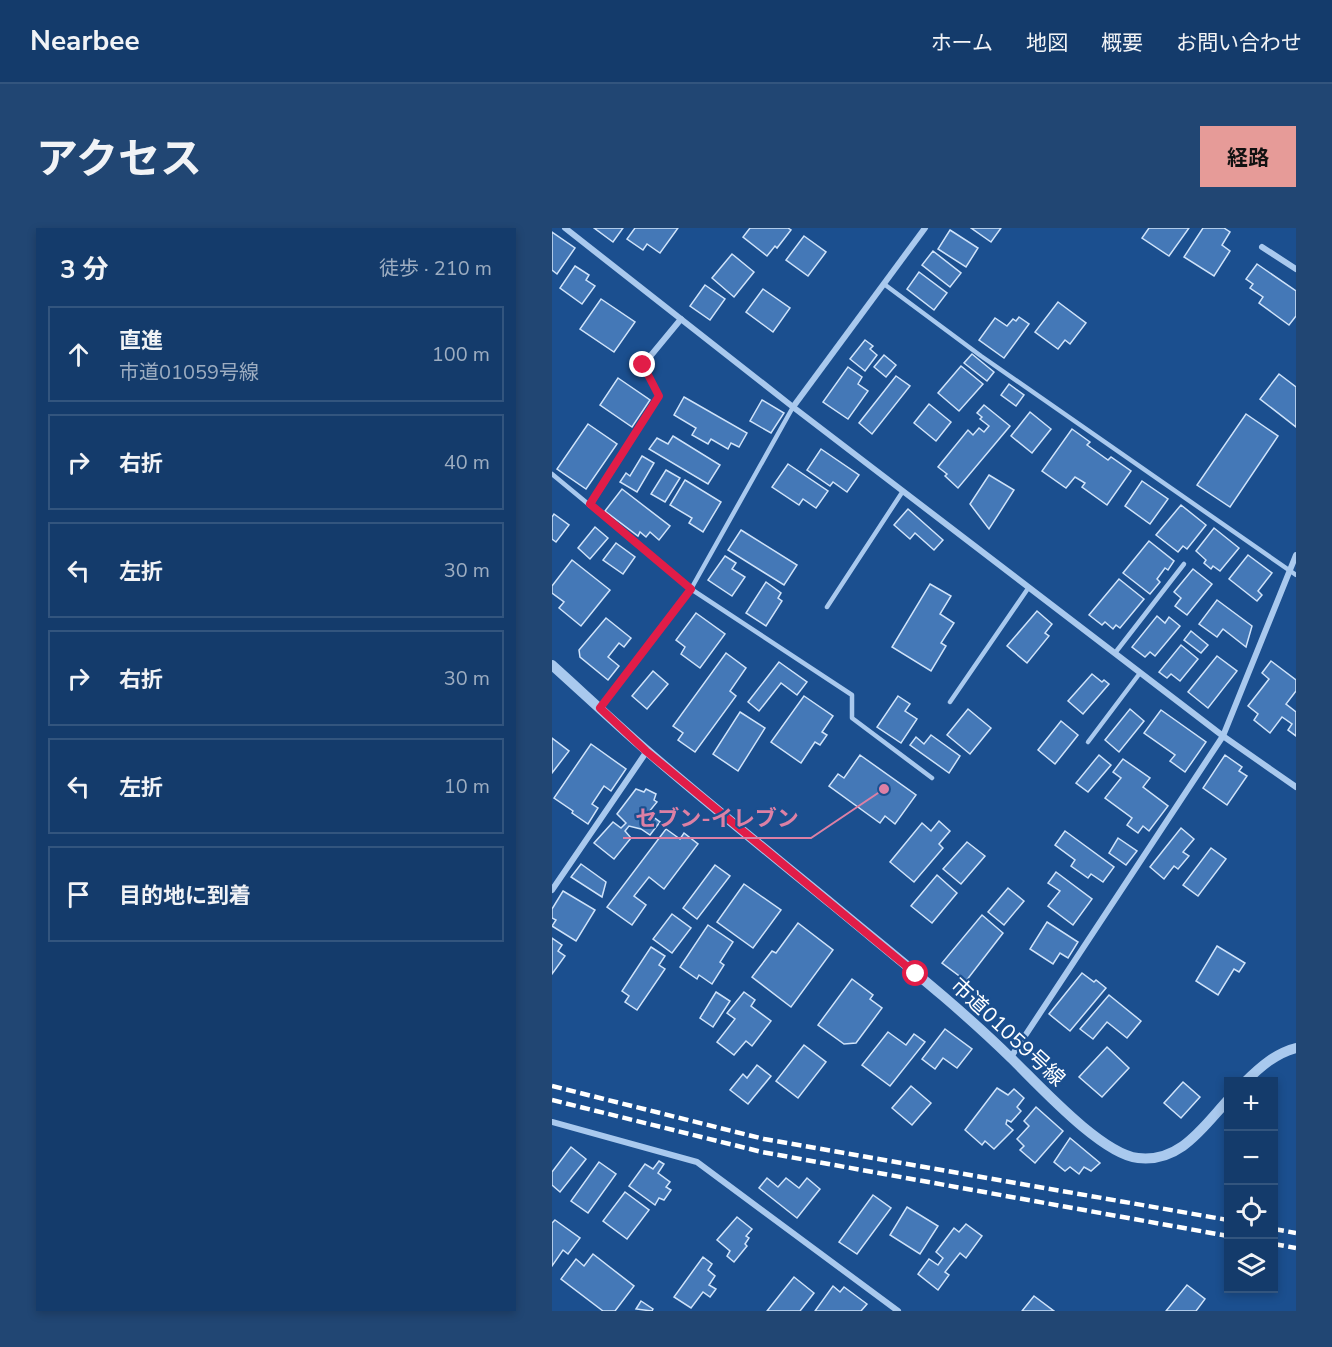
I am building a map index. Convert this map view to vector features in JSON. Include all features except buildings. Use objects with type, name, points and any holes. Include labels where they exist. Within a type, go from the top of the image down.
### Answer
[{"type":"street","points":[[565,228],[1140,673],[1223,736],[1296,787]]},
{"type":"street","points":[[794,407],[925,228]]},
{"type":"street","points":[[1263,247],[1296,269]]},
{"type":"street","points":[[590,504],[659,396],[643,365],[681,319]]},
{"type":"street","points":[[1011,1057],[1223,736],[1296,555]]},
{"type":"street","name":"市道01059号線","points":[[552,665],[646,751],[916,974],[1011,1057],[1056,1104],[1124,1155],[1137,1158],[1158,1158],[1188,1144],[1224,1104]]},
{"type":"street","points":[[552,890],[646,751]]},
{"type":"street","points":[[1250,1077],[1283,1051],[1296,1048]]},
{"type":"street","points":[[552,1122],[697,1162],[898,1311]]},
{"type":"lane","points":[[884,284],[981,356],[1296,575]]},
{"type":"lane","points":[[600,708],[691,589],[794,407]]},
{"type":"lane","points":[[552,474],[691,589],[852,695],[852,718],[932,778]]},
{"type":"lane","points":[[826,607],[903,491]]},
{"type":"lane","points":[[1115,653],[1184,564]]},
{"type":"lane","points":[[950,702],[1029,587]]},
{"type":"lane","points":[[1088,742],[1140,673]]},
{"type":"railway","points":[[552,1086],[764,1139],[1224,1219]]},
{"type":"railway","points":[[552,1100],[762,1152],[1224,1235]]},
{"type":"railway","points":[[1278,1230],[1296,1233]]},
{"type":"railway","points":[[1278,1245],[1296,1248]]},
{"type":"place","name":"セブン-イレブン","points":[[884,789]]},
{"type":"route","points":[[643,365],[659,396],[590,504],[691,589],[600,708],[646,751],[916,974]]}]
